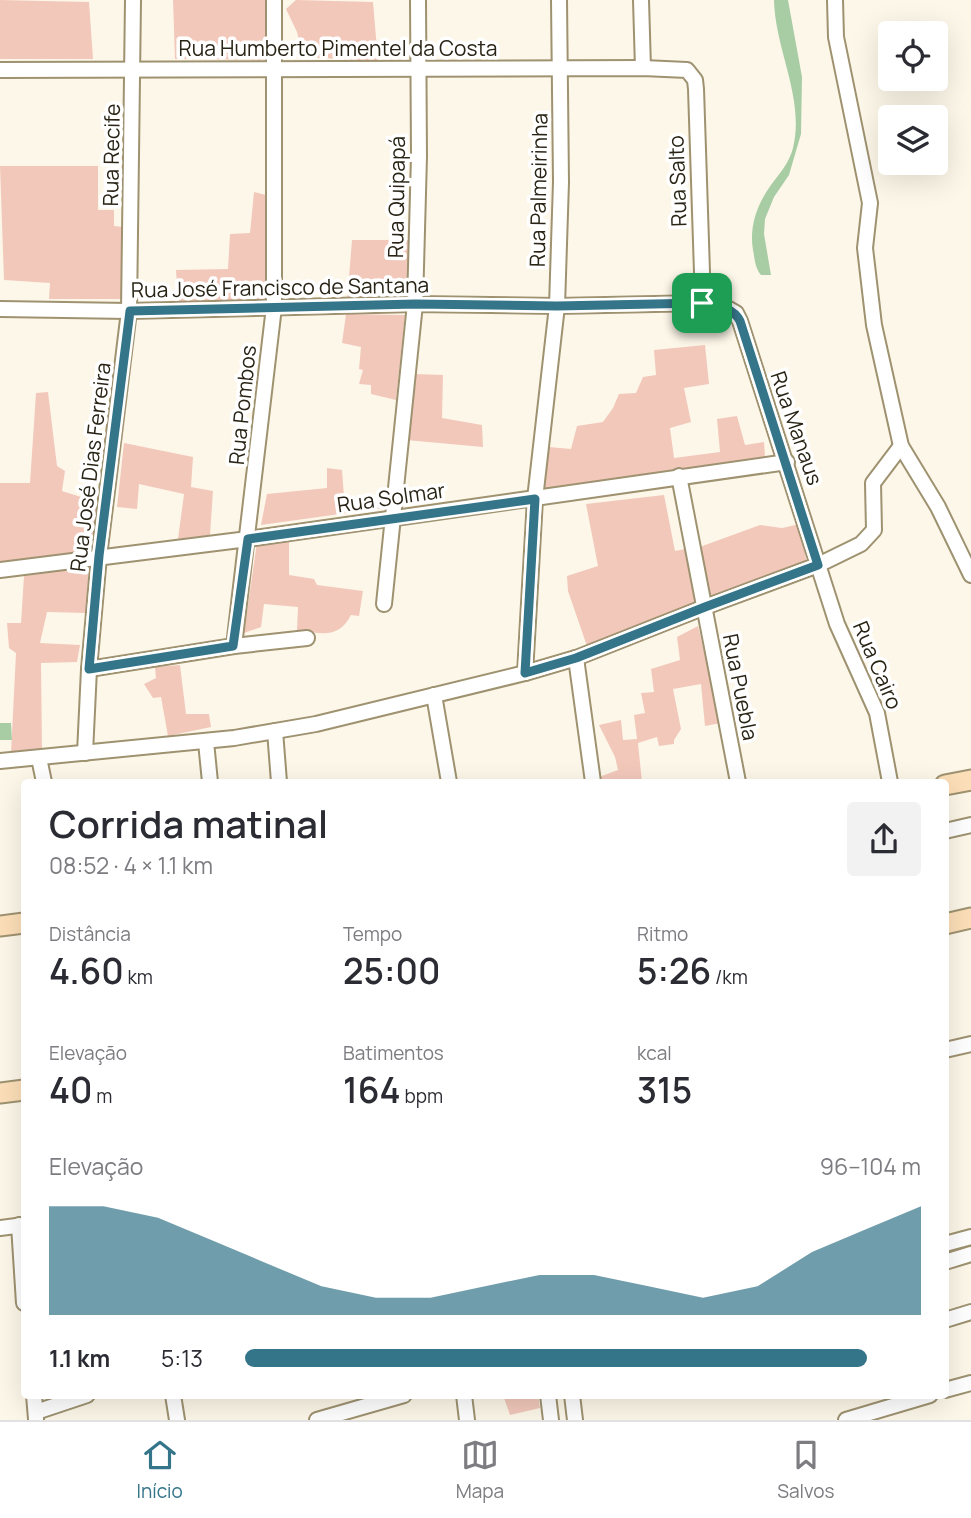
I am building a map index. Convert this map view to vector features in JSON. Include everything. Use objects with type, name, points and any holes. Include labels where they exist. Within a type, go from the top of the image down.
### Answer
[{"type":"main road","points":[[949,784],[971,780]]},
{"type":"main road","points":[[949,923],[971,919]]},
{"type":"main road","points":[[0,926],[21,923]]},
{"type":"main road","points":[[0,1093],[21,1090]]},
{"type":"street","name":"Rua Recife","points":[[130,311],[133,0]]},
{"type":"street","name":"Rua Pombos","points":[[233,646],[274,307],[274,0]]},
{"type":"street","name":"Rua Quipapá","points":[[384,604],[415,304],[419,156],[418,0]]},
{"type":"street","name":"Rua Palmeirinha","points":[[525,673],[535,499],[557,306],[561,182],[559,0]]},
{"type":"street","points":[[641,0],[643,68]]},
{"type":"street","points":[[835,0],[836,37],[870,203],[864,248],[874,325],[901,446],[938,507],[971,575]]},
{"type":"street","name":"Rua Humberto Pimentel da Costa","points":[[0,69],[676,69]]},
{"type":"street","name":"Rua Salto","points":[[676,69],[687,70],[691,74],[696,89],[702,303]]},
{"type":"street","name":"Rua José Francisco de Santana","points":[[0,309],[130,311],[415,304],[557,306],[702,303],[729,309]]},
{"type":"street","name":"Rua Manaus","points":[[729,309],[736,313],[740,321],[818,565]]},
{"type":"street","name":"Rua José Dias Ferreira","points":[[85,753],[99,556],[130,311]]},
{"type":"street","points":[[0,761],[206,742],[316,724],[576,658],[818,565],[861,544],[874,530],[873,484],[901,446]]},
{"type":"street","name":"Rua Solmar","points":[[0,570],[248,539],[679,476],[787,463]]},
{"type":"street","name":"Rua Puebla","points":[[679,476],[737,779]]},
{"type":"street","name":"Rua Cairo","points":[[818,565],[837,624],[877,713],[889,779]]},
{"type":"street","points":[[89,669],[233,646],[307,638]]},
{"type":"street","points":[[576,658],[593,779]]},
{"type":"street","points":[[434,695],[448,779]]},
{"type":"street","points":[[275,731],[279,779]]},
{"type":"street","points":[[206,742],[209,779]]},
{"type":"street","points":[[39,758],[43,779]]},
{"type":"street","points":[[949,830],[971,825]]},
{"type":"street","points":[[949,1049],[971,1044]]},
{"type":"street","points":[[0,1228],[21,1225]]},
{"type":"street","points":[[949,1243],[971,1237]]},
{"type":"street","points":[[949,1261],[971,1255]]},
{"type":"street","points":[[949,1319],[971,1312]]},
{"type":"street","points":[[949,1389],[971,1382]]},
{"type":"street","points":[[36,1416],[77,1399]]},
{"type":"street","points":[[174,1399],[177,1420]]},
{"type":"street","points":[[317,1420],[384,1399]]},
{"type":"street","points":[[464,1399],[467,1420]]},
{"type":"street","points":[[548,1399],[550,1417],[574,1415]]},
{"type":"street","points":[[846,1420],[917,1399]]},
{"type":"shaded area","points":[[0,0],[89,2],[93,59],[0,59]]},
{"type":"shaded area","points":[[173,0],[268,0],[269,60],[175,59]]},
{"type":"shaded area","points":[[296,0],[373,2],[378,61],[303,57],[297,32],[286,9]]},
{"type":"shaded area","points":[[774,0],[788,0],[802,77],[801,134],[789,175],[774,197],[765,219],[764,234],[771,275],[761,275],[756,267],[753,250],[753,224],[762,200],[789,158],[796,129],[793,92],[779,37]]},
{"type":"shaded area","points":[[0,166],[98,166],[98,210],[114,210],[114,226],[124,227],[125,231],[122,299],[49,299],[50,283],[4,280]]},
{"type":"shaded area","points":[[254,192],[266,195],[268,299],[178,302],[176,270],[228,269],[230,234],[250,233]]},
{"type":"shaded area","points":[[352,240],[409,240],[410,297],[347,301]]},
{"type":"shaded area","points":[[346,314],[405,315],[396,400],[371,394],[371,385],[359,384],[363,370],[359,369],[361,347],[342,343]]},
{"type":"shaded area","points":[[705,345],[709,384],[684,388],[691,422],[670,428],[674,458],[720,452],[717,419],[737,416],[745,445],[764,442],[765,458],[544,491],[549,447],[571,449],[577,426],[603,422],[619,394],[636,393],[643,377],[656,375],[654,350]]},
{"type":"shaded area","points":[[415,374],[443,375],[442,418],[482,425],[483,447],[406,440]]},
{"type":"shaded area","points":[[48,392],[57,466],[65,471],[62,491],[100,503],[93,551],[0,563],[0,483],[30,483],[36,393]]},
{"type":"shaded area","points":[[124,443],[193,457],[191,487],[213,491],[210,535],[178,539],[184,494],[139,484],[137,509],[117,507]]},
{"type":"shaded area","points":[[327,468],[342,470],[344,497],[377,501],[379,490],[386,489],[383,508],[261,525],[267,494],[327,488]]},
{"type":"shaded area","points":[[664,495],[675,551],[690,548],[699,604],[588,649],[568,591],[567,576],[598,566],[586,504]]},
{"type":"shaded area","points":[[800,524],[807,564],[708,600],[697,548],[760,525],[782,528]]},
{"type":"shaded area","points":[[289,539],[289,575],[314,579],[317,585],[363,591],[359,616],[351,615],[346,623],[334,632],[297,630],[298,607],[264,604],[261,627],[244,633],[257,542]]},
{"type":"shaded area","points":[[89,565],[86,613],[47,612],[40,643],[80,645],[77,662],[41,663],[42,751],[11,753],[16,653],[9,648],[7,623],[21,623],[24,576]]},
{"type":"shaded area","points":[[698,626],[721,723],[705,726],[701,684],[673,689],[681,729],[674,744],[659,746],[657,737],[638,743],[642,779],[599,779],[618,770],[615,757],[599,725],[621,720],[623,740],[637,739],[634,715],[645,713],[641,693],[654,692],[651,669],[680,660],[677,637]]},
{"type":"shaded area","points":[[180,665],[186,714],[209,714],[211,727],[168,736],[161,697],[153,698],[144,684],[156,678],[155,667]]},
{"type":"shaded area","points":[[0,723],[11,723],[12,740],[0,740]]},
{"type":"shaded area","points":[[504,1399],[539,1399],[540,1408],[510,1415]]},
{"type":"route","points":[[702,303],[729,309],[736,313],[740,321],[818,565],[576,658],[525,673],[535,499],[391,518],[248,539],[233,646],[89,669],[99,556],[130,311],[415,304],[557,306],[702,303]]}]
